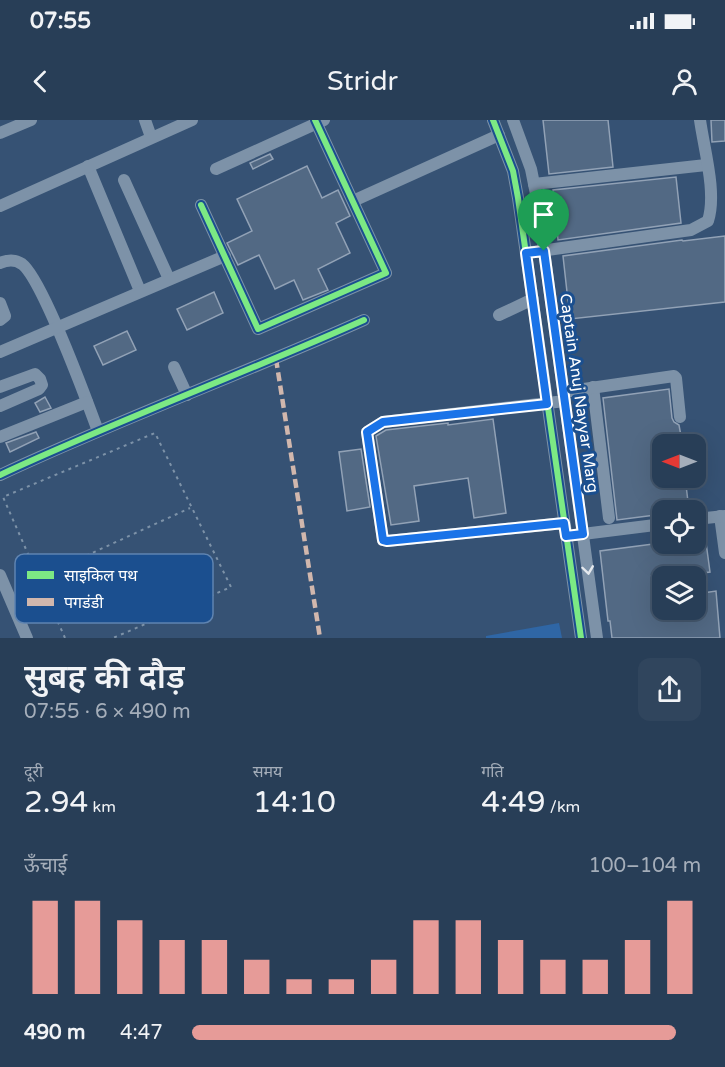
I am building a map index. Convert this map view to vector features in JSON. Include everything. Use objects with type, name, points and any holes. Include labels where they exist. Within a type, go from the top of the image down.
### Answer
[{"type":"street","points":[[0,133],[31,120]]},
{"type":"street","points":[[145,120],[151,137]]},
{"type":"street","points":[[0,206],[192,120]]},
{"type":"street","name":"Captain Anuj Nayyar Marg","points":[[493,120],[513,171],[581,638]]},
{"type":"street","name":"Captain Anuj Nayyar Marg","points":[[513,120],[531,169],[534,184],[597,638]]},
{"type":"street","points":[[526,253],[700,227],[708,220],[711,210],[700,120]]},
{"type":"street","points":[[201,205],[258,329],[386,273],[319,121],[216,169]]},
{"type":"street","points":[[353,201],[499,135]]},
{"type":"street","points":[[534,184],[706,165]]},
{"type":"street","points":[[88,166],[140,291]]},
{"type":"street","points":[[124,180],[169,279]]},
{"type":"street","points":[[0,352],[225,256]]},
{"type":"street","points":[[0,263],[12,260],[22,264],[34,280],[57,328],[98,431]]},
{"type":"street","points":[[499,315],[532,299]]},
{"type":"street","points":[[0,303],[5,316],[0,320]]},
{"type":"street","points":[[0,475],[157,405],[188,395],[276,359],[364,320]]},
{"type":"street","points":[[174,367],[188,395]]},
{"type":"street","points":[[0,387],[35,374],[42,385],[39,389],[0,406]]},
{"type":"street","points":[[564,523],[383,540],[367,432],[383,422],[547,404],[593,387],[674,376],[680,417]]},
{"type":"street","points":[[593,387],[609,518]]},
{"type":"street","points":[[0,437],[87,402]]},
{"type":"street","points":[[706,518],[722,516],[725,553]]},
{"type":"street","points":[[566,536],[652,525]]},
{"type":"street","points":[[0,575],[4,594],[15,615]]},
{"type":"street","points":[[19,623],[27,638]]},
{"type":"path","points":[[28,554],[3,497],[155,433],[231,587],[213,595]]},
{"type":"path","points":[[88,554],[191,507]]},
{"type":"path","points":[[58,623],[65,638]]},
{"type":"path","points":[[113,638],[148,623]]},
{"type":"shaded area","points":[[559,623],[562,638],[486,638],[486,636]]},
{"type":"building","points":[[543,120],[608,120],[613,167],[549,174]]},
{"type":"building","points":[[711,120],[725,120],[725,141],[712,142]]},
{"type":"building","points":[[270,154],[273,159],[253,169],[250,163]]},
{"type":"building","points":[[307,166],[322,198],[338,190],[350,216],[336,223],[350,253],[318,269],[328,290],[303,300],[294,280],[275,289],[259,255],[238,265],[227,243],[252,231],[237,199]]},
{"type":"building","points":[[676,177],[681,223],[558,240],[553,190]]},
{"type":"building","points":[[725,236],[725,302],[570,319],[563,256]]},
{"type":"building","points":[[214,292],[223,313],[187,330],[177,309]]},
{"type":"building","points":[[127,331],[136,350],[103,365],[94,346]]},
{"type":"building","points":[[669,389],[672,418],[679,425],[681,434],[652,434],[652,488],[686,488],[688,500],[652,500],[652,515],[617,520],[603,398]]},
{"type":"building","points":[[45,397],[51,408],[40,412],[35,403]]},
{"type":"building","points":[[493,419],[506,513],[474,518],[468,478],[414,486],[419,521],[391,525],[376,436],[386,430]]},
{"type":"building","points":[[36,432],[39,438],[10,452],[6,443]]},
{"type":"building","points":[[361,449],[370,507],[347,511],[339,452]]},
{"type":"building","points":[[706,542],[710,572],[706,573],[706,566],[652,566],[652,620],[706,620],[706,592],[716,591],[720,638],[612,638],[600,551],[652,544],[652,554],[706,554]]},
{"type":"marked path","points":[[276,359],[320,638]]},
{"type":"cycle path","points":[[201,205],[258,329],[386,273],[315,120]]},
{"type":"cycle path","points":[[493,120],[513,171],[518,198],[581,638]]},
{"type":"cycle path","points":[[0,475],[364,320]]},
{"type":"route","points":[[544,251],[583,534],[566,536],[564,523],[383,540],[367,432],[383,422],[547,404],[526,253],[544,251]]}]
